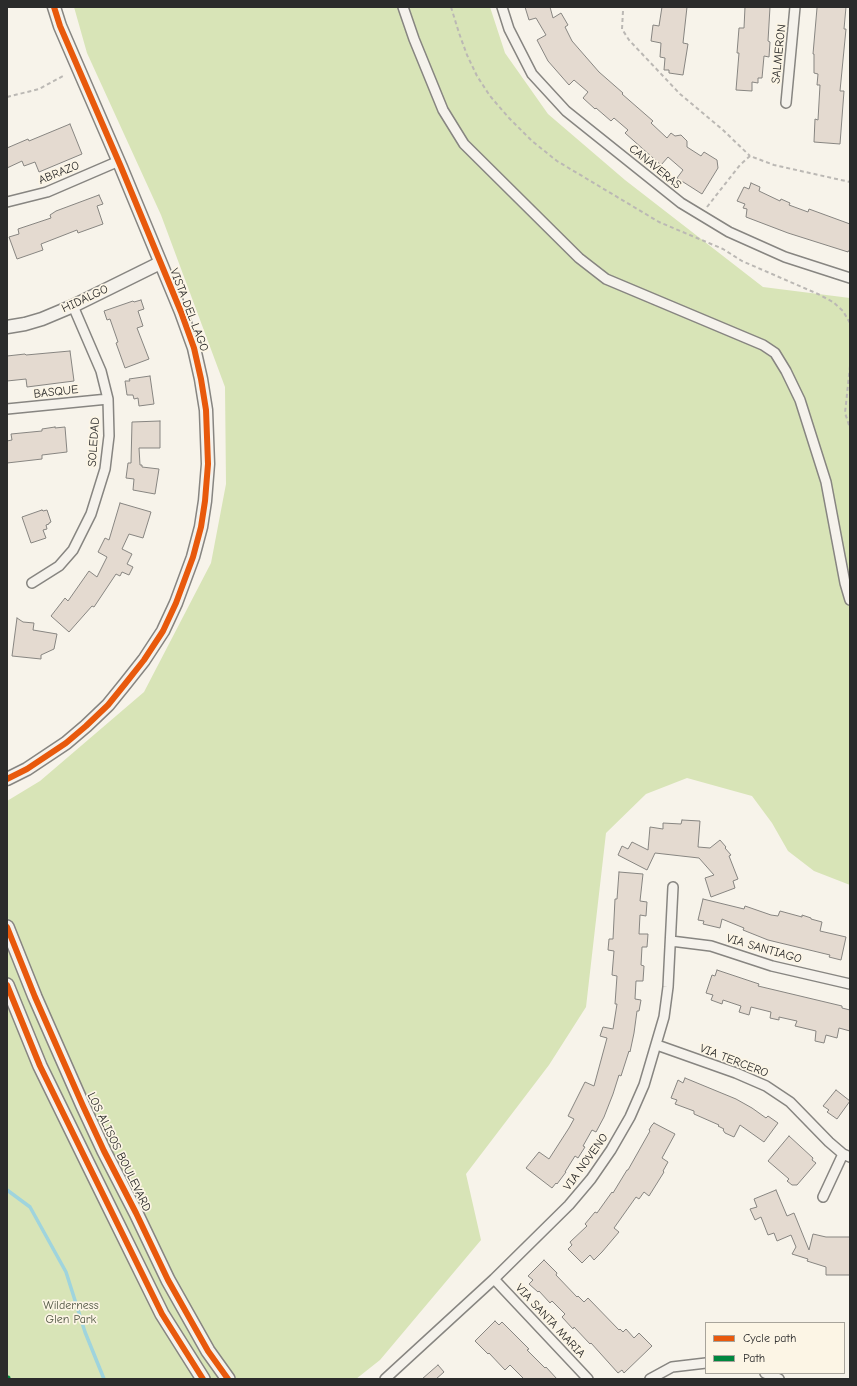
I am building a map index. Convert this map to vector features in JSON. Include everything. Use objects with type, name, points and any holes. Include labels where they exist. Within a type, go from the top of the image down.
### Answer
[{"type":"main road","name":"LOS ALISOS BOULEVARD","points":[[7,927],[35,997],[104,1151],[136,1212],[168,1280],[208,1351],[228,1379]]},
{"type":"main road","points":[[7,985],[40,1066],[88,1166],[162,1314],[203,1379]]},
{"type":"street","name":"VISTA DEL LAGO","points":[[7,779],[27,769],[66,743],[86,726],[108,705],[144,660],[162,631],[176,604],[193,557],[201,528],[208,464],[206,410],[194,348],[181,312],[119,161],[60,26],[54,7]]},
{"type":"street","points":[[403,7],[414,40],[442,110],[464,144],[579,258],[606,279],[763,345],[775,353],[786,371],[800,400],[826,482],[845,583],[850,600]]},
{"type":"street","name":"CANAVERAS","points":[[502,7],[509,29],[532,74],[566,111],[675,199],[729,232],[785,257],[850,278]]},
{"type":"street","name":"SALMERON","points":[[786,103],[795,7]]},
{"type":"street","name":"ABRAZO","points":[[7,202],[47,192],[119,161]]},
{"type":"street","name":"HIDALGO","points":[[7,327],[42,319],[73,306],[160,263]]},
{"type":"street","name":"SOLEDAD","points":[[32,583],[59,566],[73,550],[91,514],[105,469],[109,436],[108,399],[101,371],[73,306]]},
{"type":"street","name":"BASQUE","points":[[7,409],[108,399]]},
{"type":"street","name":"VIA NOVENO","points":[[385,1379],[494,1279],[569,1205],[591,1179],[611,1150],[630,1117],[644,1085],[665,1009],[668,987],[673,887]]},
{"type":"street","name":"VIA SANTIAGO","points":[[671,941],[711,946],[772,966],[850,984]]},
{"type":"street","name":"VIA TERCERO","points":[[656,1045],[736,1073],[766,1086],[790,1102],[829,1142],[847,1155]]},
{"type":"street","points":[[823,1197],[847,1155]]},
{"type":"street","name":"VIA SANTA MARIA","points":[[494,1279],[588,1379]]},
{"type":"street","points":[[650,1379],[672,1367],[705,1363]]},
{"type":"street","points":[[767,1374],[779,1379]]},
{"type":"path","points":[[451,7],[467,55],[477,76],[490,96],[532,141],[557,161],[659,222],[723,249],[742,261],[833,302],[842,311],[850,323]]},
{"type":"path","points":[[624,11],[622,29],[629,40],[680,94],[723,130],[750,156],[774,166],[850,182]]},
{"type":"path","points":[[7,97],[39,89],[63,76]]},
{"type":"path","points":[[707,207],[750,156]]},
{"type":"path","points":[[850,366],[845,413],[850,428]]},
{"type":"green space","name":"Wilderness Glen Park","points":[[74,7],[490,7],[505,53],[548,114],[625,180],[763,287],[850,298],[850,885],[814,871],[788,851],[772,823],[752,796],[687,778],[646,794],[606,833],[586,1007],[549,1065],[466,1174],[481,1240],[380,1360],[356,1379],[7,1379],[7,801],[40,781],[144,692],[211,563],[226,484],[225,387],[161,215],[87,53]]},
{"type":"building","points":[[525,7],[550,7],[553,18],[561,13],[568,25],[565,27],[572,41],[599,72],[653,121],[651,123],[667,138],[671,133],[675,136],[681,135],[687,141],[687,147],[701,156],[704,152],[717,160],[718,168],[702,194],[677,178],[683,170],[668,157],[661,165],[625,133],[628,130],[614,118],[611,121],[583,98],[588,92],[574,80],[569,85],[548,61],[537,40],[546,35],[536,18],[529,20]]},
{"type":"building","points":[[662,7],[687,7],[683,43],[688,44],[683,75],[669,73],[669,70],[664,70],[665,58],[660,57],[661,43],[651,41],[653,25],[659,26]]},
{"type":"building","points":[[745,7],[770,7],[768,41],[770,42],[769,57],[764,56],[762,78],[758,78],[758,83],[752,82],[752,91],[736,90],[739,53],[737,53],[739,28],[744,28]]},
{"type":"building","points":[[818,7],[846,7],[844,29],[846,29],[840,91],[844,91],[840,144],[814,142],[815,119],[818,120],[820,85],[817,85],[818,74],[814,73],[813,54]]},
{"type":"building","points":[[70,124],[82,154],[39,172],[35,162],[24,166],[22,161],[7,168],[7,148],[28,139],[29,141]]},
{"type":"building","points":[[751,183],[760,187],[759,191],[780,201],[781,199],[790,203],[789,205],[808,212],[809,209],[850,224],[850,251],[848,252],[788,233],[746,217],[747,209],[743,208],[745,204],[737,201],[744,187],[749,189]]},
{"type":"building","points":[[99,195],[103,204],[97,206],[103,224],[78,233],[77,230],[41,244],[43,250],[17,259],[9,237],[19,234],[18,229],[51,218],[50,215],[56,211]]},
{"type":"building","points":[[141,300],[144,309],[138,311],[143,326],[137,328],[149,359],[125,368],[116,343],[118,342],[110,319],[107,320],[104,311],[133,301]]},
{"type":"building","points":[[70,351],[74,381],[27,387],[26,379],[7,381],[7,356]]},
{"type":"building","points":[[150,376],[154,404],[139,406],[138,398],[134,399],[133,395],[127,395],[125,381]]},
{"type":"building","points":[[160,421],[160,448],[139,448],[140,465],[142,465],[142,467],[159,469],[155,494],[133,490],[134,479],[126,478],[128,463],[131,463],[132,422]]},
{"type":"building","points":[[65,427],[67,452],[42,455],[42,459],[7,463],[7,441],[12,440],[11,434],[42,431],[42,429]]},
{"type":"building","points":[[120,503],[151,512],[143,538],[129,534],[122,549],[132,554],[127,564],[133,567],[129,575],[122,572],[120,576],[116,574],[94,607],[92,606],[69,632],[51,616],[65,598],[68,601],[89,571],[97,577],[107,557],[98,552],[105,538],[109,540]]},
{"type":"building","points":[[42,510],[47,510],[51,522],[46,525],[47,529],[43,530],[46,538],[31,543],[22,517]]},
{"type":"building","points":[[17,618],[23,622],[34,623],[33,630],[57,634],[54,649],[41,655],[41,659],[12,656]]},
{"type":"building","points":[[682,820],[700,821],[698,847],[710,848],[720,840],[726,847],[725,848],[731,855],[729,856],[738,879],[733,881],[735,888],[711,897],[705,878],[714,875],[699,858],[655,853],[647,870],[618,855],[622,846],[628,849],[632,842],[648,850],[650,827],[663,829],[663,823],[681,824]]},
{"type":"building","points":[[619,872],[643,874],[640,901],[647,902],[646,916],[640,915],[639,934],[648,934],[647,947],[642,947],[641,965],[644,966],[643,981],[636,981],[635,999],[641,1000],[639,1011],[637,1011],[630,1052],[629,1051],[621,1076],[619,1075],[604,1117],[596,1132],[592,1130],[583,1146],[585,1147],[578,1158],[575,1156],[566,1172],[552,1188],[526,1168],[539,1152],[549,1159],[569,1128],[574,1119],[568,1116],[585,1082],[594,1086],[607,1038],[600,1036],[603,1027],[613,1029],[617,1004],[615,1004],[617,976],[612,975],[614,951],[608,950],[609,939],[613,939],[615,899],[617,899]]},
{"type":"building","points":[[703,899],[744,909],[745,906],[771,915],[778,916],[780,911],[802,917],[802,915],[822,922],[820,931],[846,937],[841,960],[829,957],[830,955],[768,940],[743,930],[744,928],[722,919],[720,928],[703,924],[704,921],[698,920]]},
{"type":"building","points":[[717,970],[759,984],[758,986],[842,1006],[842,1008],[850,1010],[850,1031],[839,1028],[837,1038],[826,1035],[824,1043],[815,1041],[816,1031],[795,1026],[797,1021],[779,1017],[779,1020],[770,1018],[771,1012],[751,1007],[749,1015],[739,1012],[741,1006],[723,1000],[722,1004],[711,1000],[713,995],[706,993],[712,975],[715,976]]},
{"type":"building","points":[[685,1078],[736,1099],[766,1118],[768,1116],[778,1123],[764,1142],[740,1125],[734,1137],[725,1133],[723,1130],[724,1129],[718,1126],[719,1125],[694,1114],[694,1111],[675,1104],[677,1100],[671,1098],[678,1080],[683,1083]]},
{"type":"building","points":[[836,1090],[850,1101],[837,1119],[827,1112],[829,1110],[823,1106]]},
{"type":"building","points":[[654,1123],[675,1134],[662,1158],[668,1162],[663,1171],[664,1172],[649,1196],[644,1192],[639,1199],[636,1197],[614,1228],[619,1232],[602,1252],[594,1260],[590,1255],[582,1263],[568,1249],[572,1245],[570,1242],[587,1226],[585,1224],[595,1212],[597,1213],[612,1192],[613,1193],[628,1170]]},
{"type":"building","points":[[789,1136],[813,1158],[812,1160],[816,1163],[797,1185],[792,1185],[787,1181],[789,1179],[768,1161]]},
{"type":"building","points":[[776,1190],[787,1216],[794,1213],[809,1250],[813,1234],[826,1237],[850,1237],[850,1275],[826,1275],[826,1267],[792,1254],[796,1247],[791,1235],[777,1241],[774,1233],[768,1235],[761,1217],[755,1220],[750,1209],[757,1207],[754,1199]]},
{"type":"building","points":[[544,1260],[577,1297],[578,1296],[584,1302],[588,1298],[619,1330],[620,1329],[623,1332],[626,1329],[634,1338],[639,1333],[652,1346],[624,1373],[622,1370],[618,1373],[591,1343],[590,1344],[574,1327],[573,1329],[562,1317],[565,1314],[552,1301],[550,1303],[539,1291],[538,1292],[529,1284],[533,1280],[528,1276]]},
{"type":"building","points":[[495,1321],[499,1325],[502,1322],[529,1349],[527,1350],[557,1379],[524,1379],[510,1365],[505,1370],[475,1341]]},
{"type":"building","points":[[438,1365],[444,1372],[436,1379],[422,1379]]},
{"type":"waterway","points":[[7,1190],[30,1207],[66,1272],[85,1332],[104,1379]]},
{"type":"cycle path","points":[[7,779],[27,769],[66,743],[86,726],[108,705],[144,660],[163,631],[176,603],[193,557],[201,527],[208,464],[206,410],[194,348],[181,312],[121,167],[60,26],[54,7]]},
{"type":"cycle path","points":[[7,927],[35,997],[104,1151],[168,1280],[208,1351],[228,1379]]},
{"type":"cycle path","points":[[7,985],[40,1066],[162,1314],[203,1379]]}]
